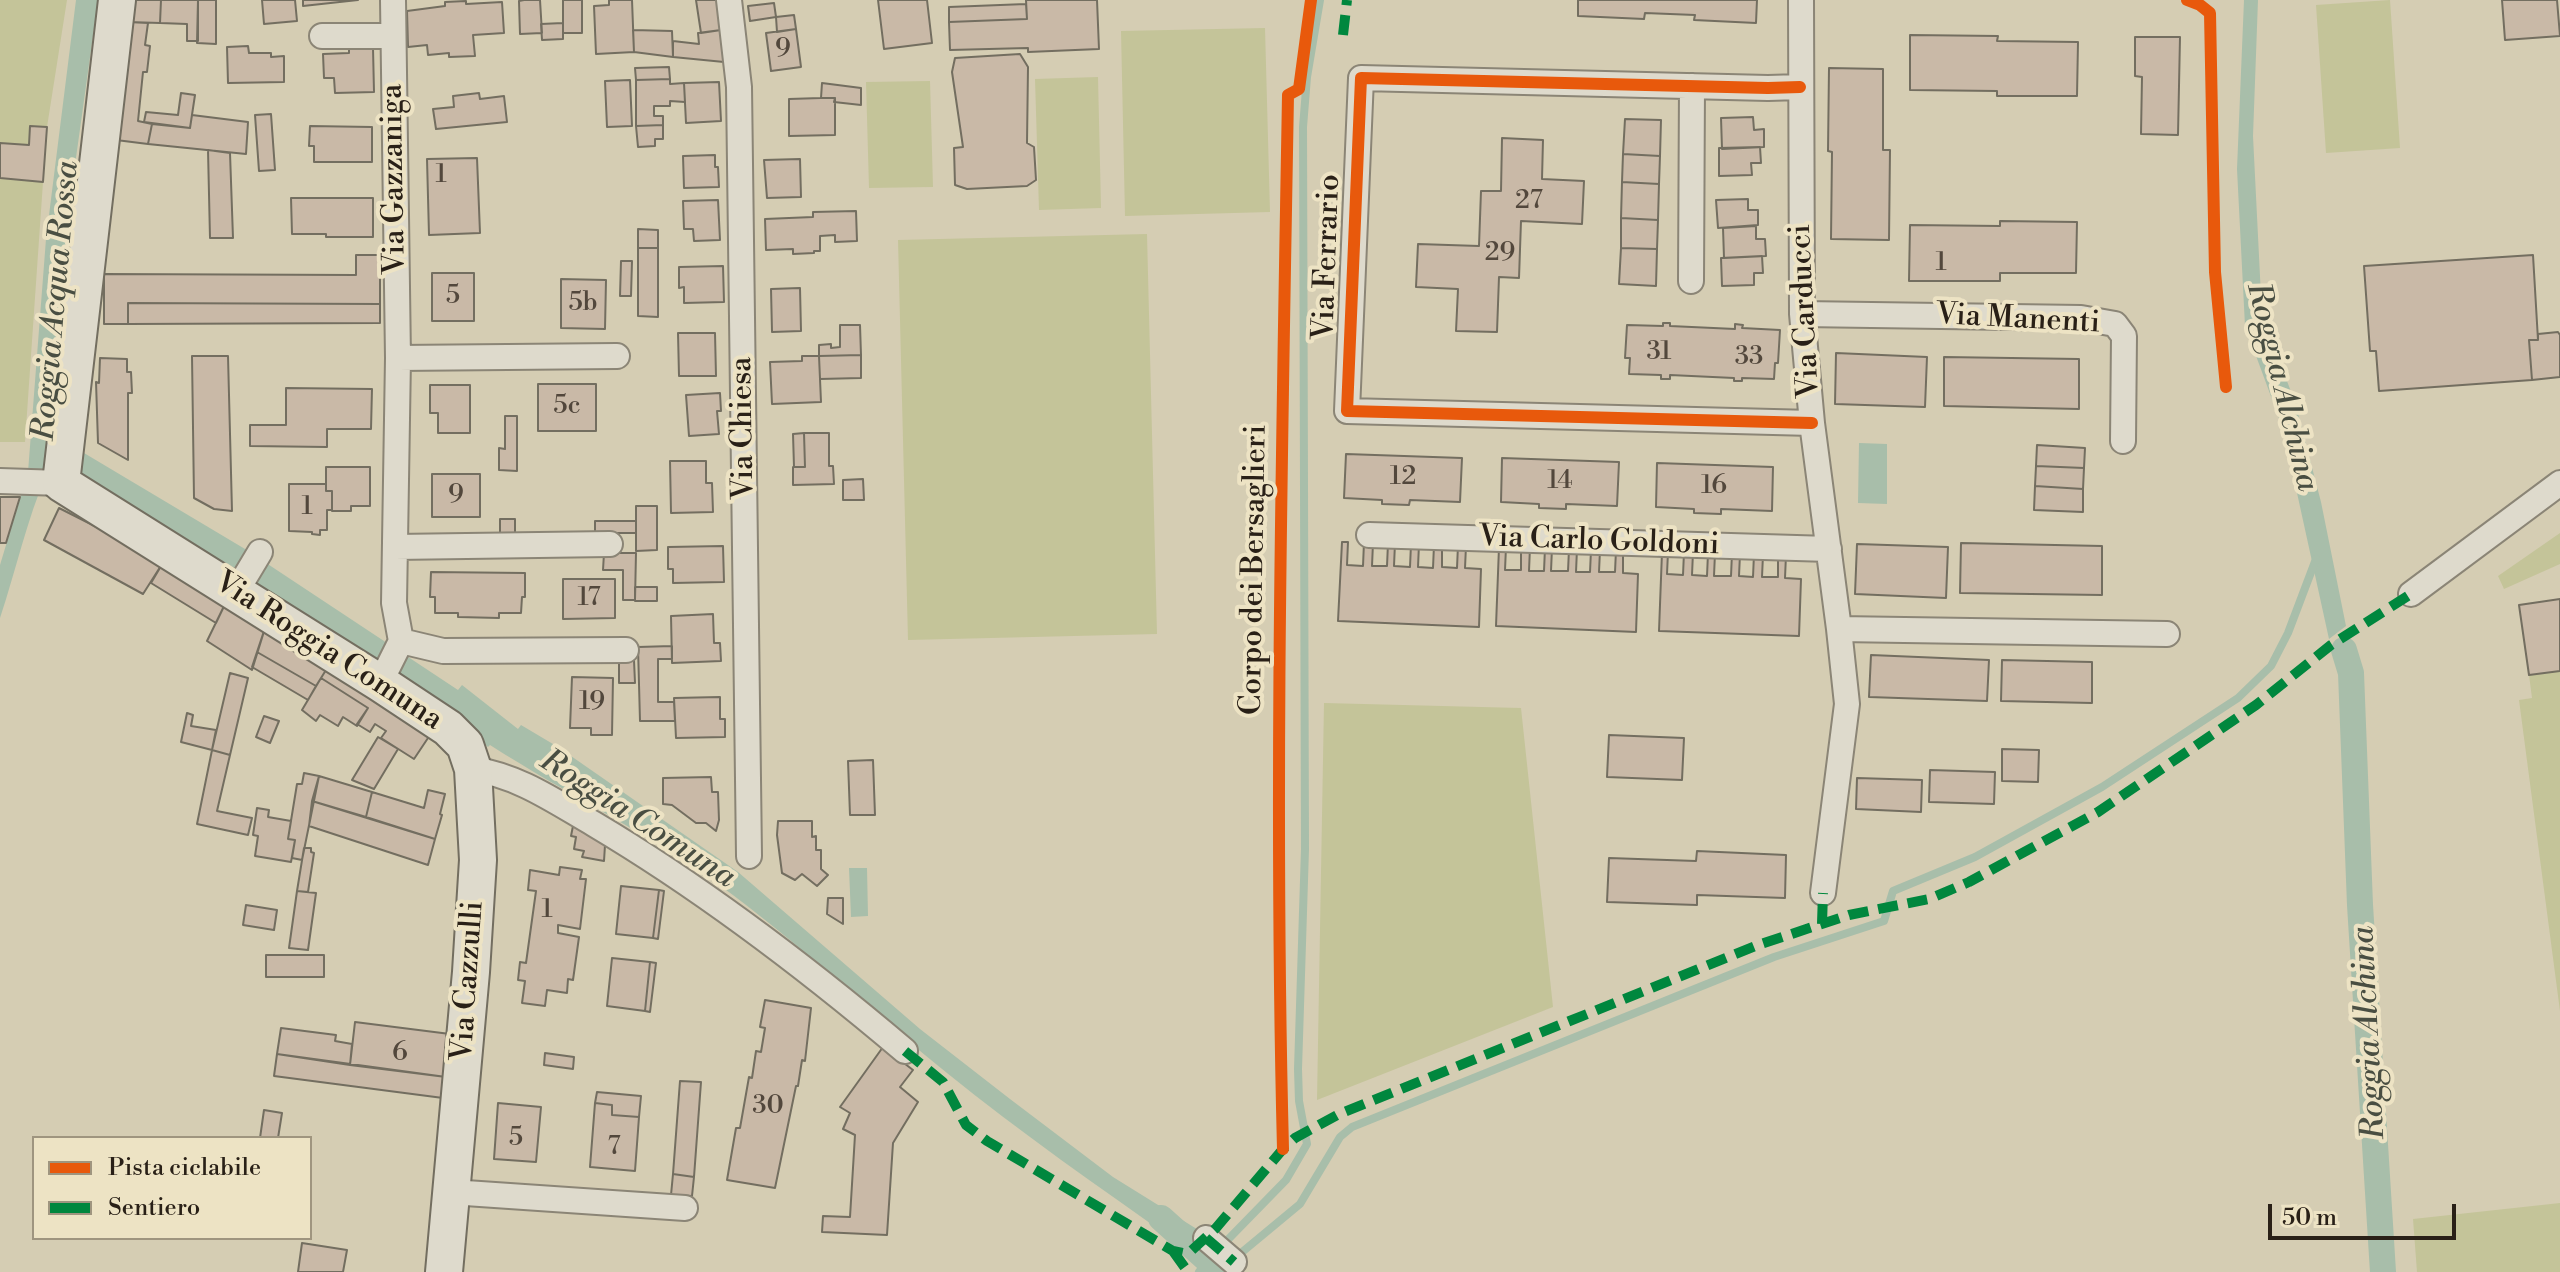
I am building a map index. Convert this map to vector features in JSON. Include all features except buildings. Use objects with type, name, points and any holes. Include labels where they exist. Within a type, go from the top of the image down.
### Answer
[{"type":"street","points":[[44,483],[66,444],[117,0]]},
{"type":"street","name":"Via Gazzaniga","points":[[393,0],[398,358],[394,603],[401,641]]},
{"type":"street","name":"Via Chiesa","points":[[729,0],[739,87],[749,856]]},
{"type":"street","points":[[1800,87],[1801,0]]},
{"type":"street","points":[[322,36],[393,36]]},
{"type":"street","name":"Via Ferrario","points":[[1800,87],[1361,78],[1347,411],[1812,423]]},
{"type":"street","points":[[1691,281],[1692,86]]},
{"type":"street","name":"Via Carducci","points":[[1800,87],[1802,314],[1812,423],[1847,704],[1823,893]]},
{"type":"street","name":"Via Manenti","points":[[1802,314],[2081,318],[2115,324],[2124,336],[2123,441]]},
{"type":"street","points":[[398,358],[617,356]]},
{"type":"street","name":"Via Roggia Comuna","points":[[0,481],[44,483],[236,592],[448,728],[465,745],[473,769]]},
{"type":"street","points":[[2411,594],[2560,483]]},
{"type":"street","name":"Via Carlo Goldoni","points":[[1369,535],[1829,549]]},
{"type":"street","points":[[395,547],[610,544]]},
{"type":"street","points":[[236,592],[260,552]]},
{"type":"street","points":[[1839,629],[2167,634]]},
{"type":"street","points":[[380,683],[401,641],[443,651],[626,650]]},
{"type":"street","points":[[473,769],[498,773],[521,782],[651,859],[777,946],[905,1051]]},
{"type":"street","name":"Via Cazzulli","points":[[444,1272],[478,860],[473,769]]},
{"type":"street","points":[[451,1192],[685,1208]]},
{"type":"street","points":[[1206,1238],[1234,1262]]},
{"type":"green space","points":[[0,0],[67,0],[47,127],[31,126],[29,145],[0,143]]},
{"type":"green space","points":[[2390,0],[2400,148],[2326,153],[2316,5]]},
{"type":"green space","points":[[1265,28],[1270,212],[1125,216],[1121,31]]},
{"type":"green space","points":[[1098,77],[1101,208],[1039,210],[1035,79]]},
{"type":"green space","points":[[930,81],[933,187],[869,188],[866,82]]},
{"type":"green space","points":[[0,178],[43,182],[25,442],[0,442]]},
{"type":"green space","points":[[1147,234],[1157,634],[908,640],[898,240]]},
{"type":"green space","points":[[2560,533],[2560,564],[2504,589],[2498,576]]},
{"type":"green space","points":[[2560,671],[2560,1011],[2519,700],[2532,698],[2529,675]]},
{"type":"green space","points":[[1324,703],[1521,708],[1553,1007],[1317,1100]]},
{"type":"green space","points":[[2560,1203],[2560,1272],[2417,1272],[2413,1219]]},
{"type":"water","name":"Roggia Acqua Rossa","points":[[76,0],[98,0],[74,172],[47,473],[0,618],[0,565],[28,472],[46,239]]},
{"type":"water","name":"Roggia Alchina","points":[[2244,0],[2258,0],[2253,136],[2262,316],[2295,402],[2321,502],[2346,626],[2329,639],[2283,429],[2245,326],[2237,169]]},
{"type":"water","points":[[1859,443],[1887,444],[1887,504],[1858,503]]},
{"type":"water","points":[[84,453],[245,549],[458,690],[462,685],[518,729],[521,725],[558,747],[738,872],[920,1029],[1010,1099],[1113,1177],[1200,1231],[1184,1243],[1177,1242],[975,1095],[777,929],[718,884],[634,830],[490,745],[488,747],[75,472],[78,455]]},
{"type":"water","points":[[849,868],[867,868],[868,916],[851,917]]},
{"type":"waterway","points":[[1199,1272],[1286,1180],[1307,1144],[1299,1101],[1298,1069],[1305,849],[1303,127],[1307,77],[1320,0]]},
{"type":"waterway","points":[[1218,1272],[1300,1204],[1340,1137],[1352,1127],[1774,957],[1884,921],[1893,891],[1975,857],[2102,787],[2238,698],[2271,666],[2288,633],[2316,559]]},
{"type":"waterway","name":"Roggia Alchina","points":[[2344,650],[2351,673],[2360,905],[2383,1272]]},
{"type":"waterway","name":"Roggia Comuna","points":[[1161,1218],[1221,1272]]},
{"type":"marked path","points":[[1343,35],[1347,0]]},
{"type":"marked path","points":[[905,1051],[943,1082],[966,1125],[987,1141],[1173,1251],[1191,1251],[1216,1228],[1283,1149],[1295,1138],[1339,1114],[1758,945],[1849,915],[1929,899],[1969,882],[2098,812],[2256,705],[2331,645],[2411,594]]},
{"type":"marked path","points":[[1822,924],[1823,893]]},
{"type":"marked path","points":[[1206,1238],[1234,1262]]},
{"type":"marked path","points":[[1173,1251],[1188,1272]]},
{"type":"cycle path","name":"Corpo dei Bersaglieri","points":[[1283,1149],[1279,753],[1288,95],[1299,89],[1311,0]]},
{"type":"cycle path","points":[[2187,0],[2210,13],[2215,272],[2226,387]]},
{"type":"cycle path","points":[[1800,87],[1361,78],[1347,411],[1812,423]]}]
